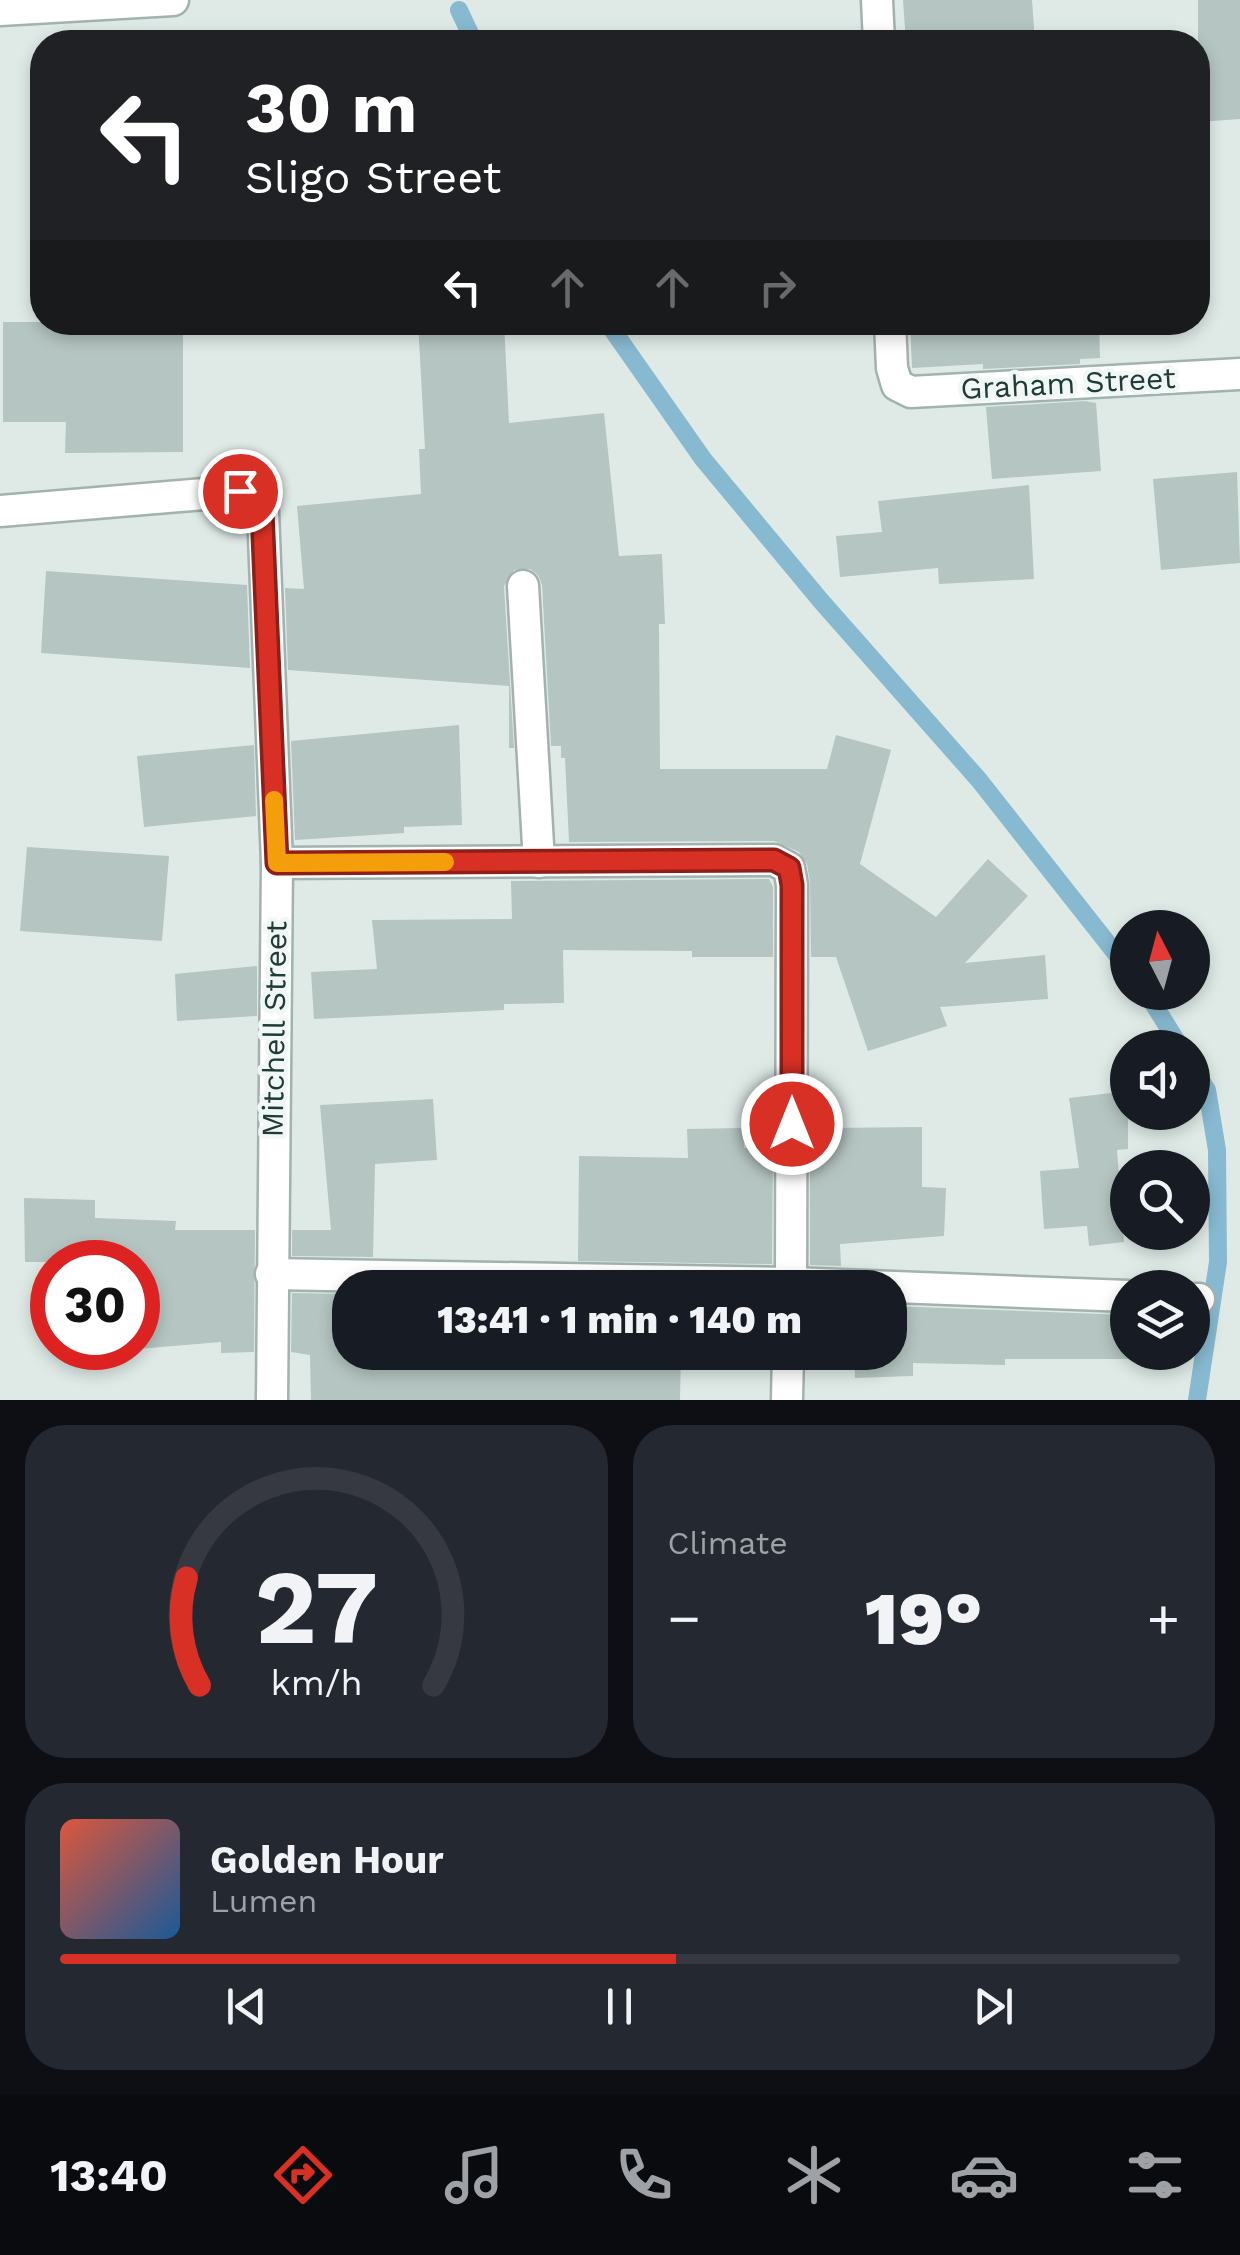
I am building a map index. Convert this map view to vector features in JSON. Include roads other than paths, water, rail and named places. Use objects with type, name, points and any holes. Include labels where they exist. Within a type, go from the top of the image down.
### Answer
[{"type":"street","points":[[0,10],[173,0]]},
{"type":"street","points":[[877,0],[878,30]]},
{"type":"street","name":"Graham Street","points":[[891,335],[897,385],[912,392],[1240,374]]},
{"type":"street","name":"Mitchell Street","points":[[0,511],[240,491],[255,496],[262,512],[277,863],[272,1400]]},
{"type":"street","points":[[523,586],[539,862]]},
{"type":"street","points":[[277,863],[774,860],[789,868],[791,1270]]},
{"type":"street","points":[[271,1274],[332,1275]]},
{"type":"street","points":[[907,1289],[1110,1295]]},
{"type":"street","points":[[787,1400],[788,1370]]},
{"type":"waterway","points":[[459,10],[468,30]]},
{"type":"waterway","points":[[616,335],[703,459],[821,601],[979,780],[1110,946]]},
{"type":"waterway","points":[[1157,1010],[1170,1030]]},
{"type":"waterway","points":[[1197,1400],[1218,1262],[1217,1150],[1210,1108]]}]
